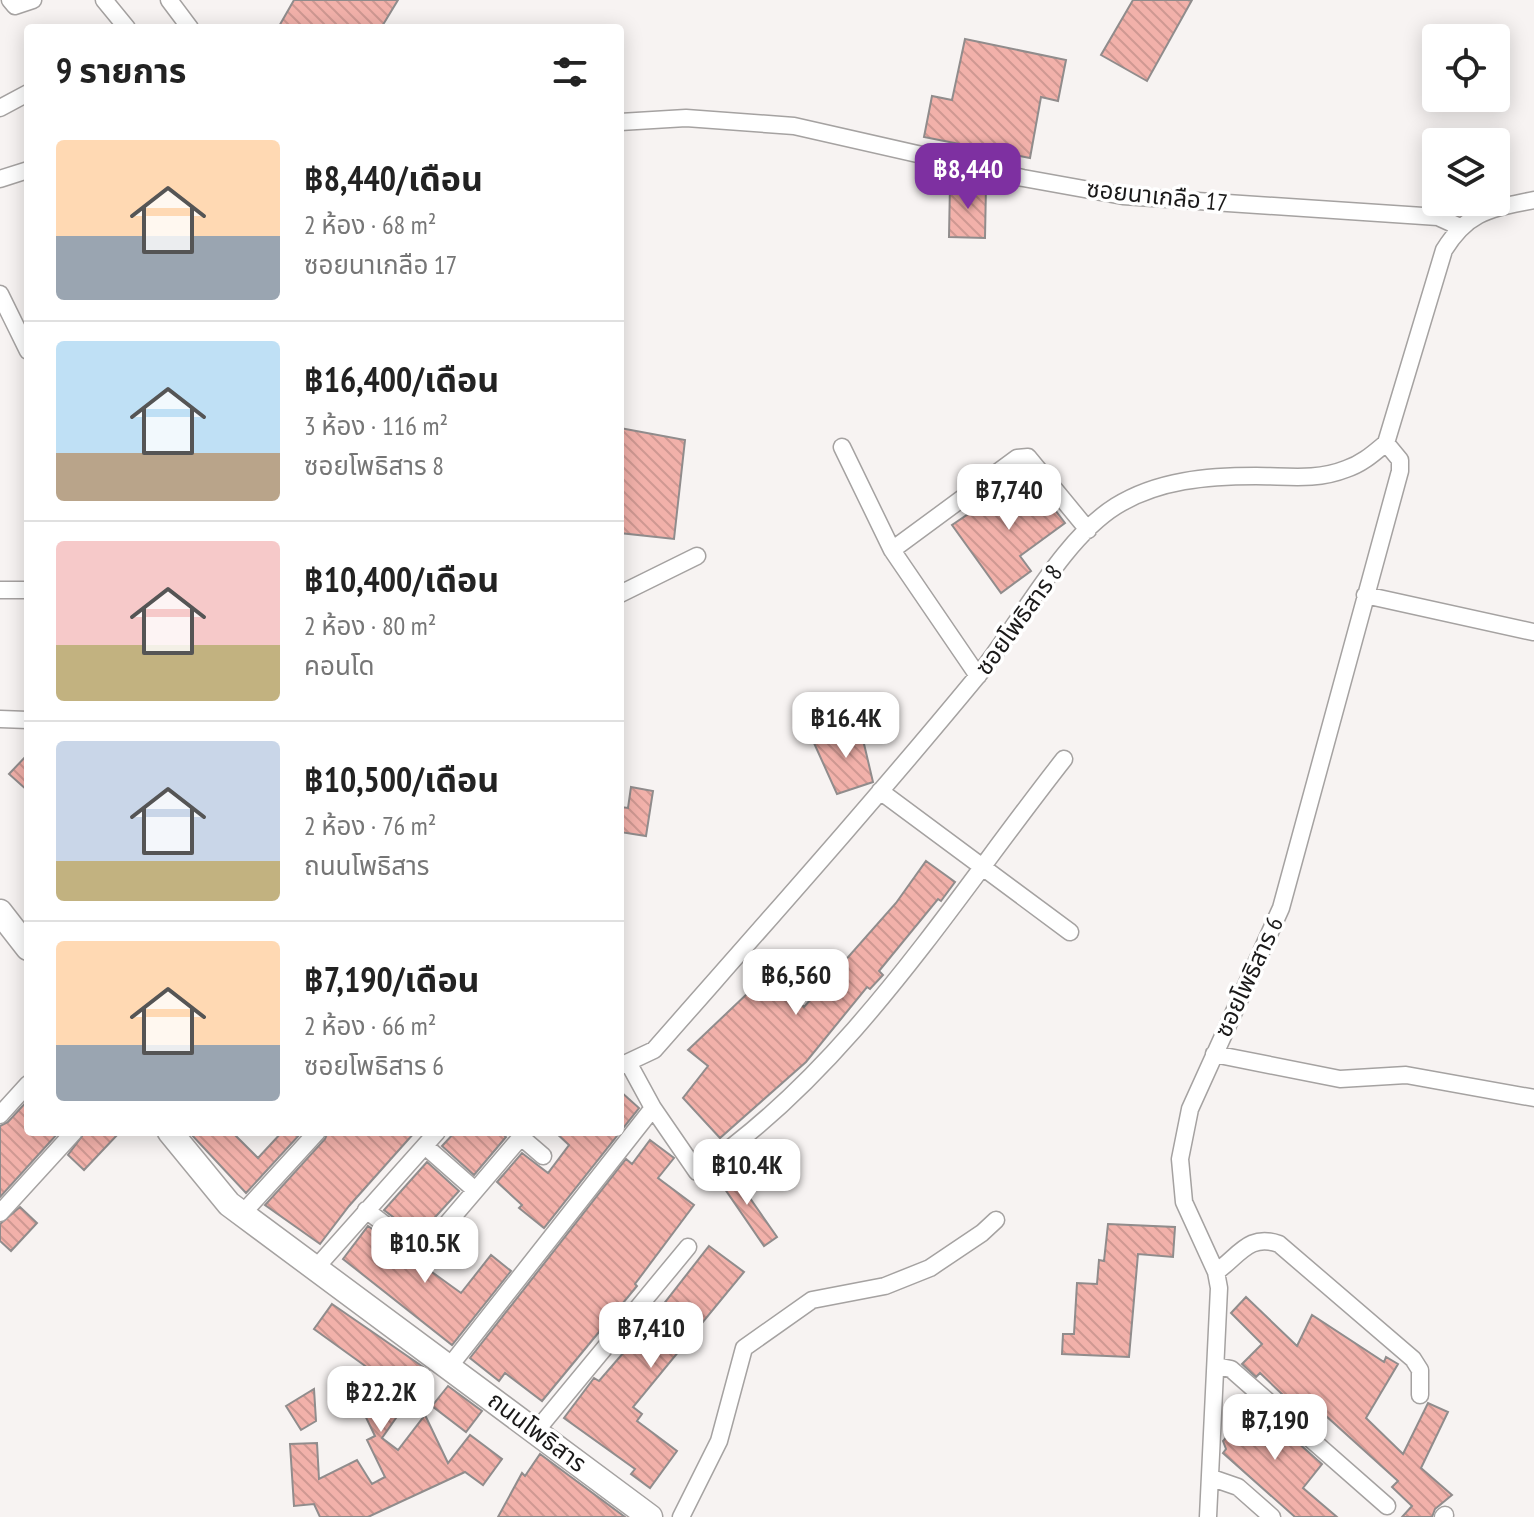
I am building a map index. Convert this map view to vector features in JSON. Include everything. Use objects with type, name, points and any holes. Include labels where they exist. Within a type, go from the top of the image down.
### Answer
[{"type":"street","points":[[10,0],[15,6],[24,6],[33,0]]},
{"type":"street","points":[[104,0],[124,24]]},
{"type":"street","points":[[169,0],[187,24]]},
{"type":"street","points":[[0,108],[24,95]]},
{"type":"street","name":"ซอยนาเกลือ 17","points":[[624,122],[686,118],[794,126],[1023,178],[1123,196],[1438,217],[1460,227]]},
{"type":"street","points":[[0,179],[24,171]]},
{"type":"street","points":[[1386,443],[1444,250],[1460,227],[1490,210],[1534,200]]},
{"type":"street","points":[[0,294],[24,343]]},
{"type":"street","name":"ซอยโพธิสาร 8","points":[[625,1065],[654,1050],[978,676],[1088,530],[1116,506],[1164,485],[1192,479],[1330,474],[1366,460],[1386,443]]},
{"type":"street","name":"ซอยโพธิสาร 6","points":[[1208,1517],[1219,1303],[1216,1272],[1184,1202],[1180,1159],[1190,1109],[1281,908],[1400,471],[1400,460],[1386,443]]},
{"type":"street","points":[[842,447],[892,550],[978,676]]},
{"type":"street","points":[[892,550],[1017,458],[1028,457],[1088,530]]},
{"type":"street","points":[[624,592],[697,556]]},
{"type":"street","points":[[0,590],[24,590]]},
{"type":"street","points":[[1365,595],[1533,632]]},
{"type":"street","points":[[0,719],[24,720]]},
{"type":"street","points":[[625,1065],[697,1172],[728,1151],[806,1082],[891,985],[978,867],[1064,759]]},
{"type":"street","points":[[880,791],[978,867],[1070,932]]},
{"type":"street","points":[[0,912],[24,943]]},
{"type":"street","points":[[1214,1054],[1340,1079],[1406,1075],[1534,1098]]},
{"type":"street","points":[[0,1115],[24,1088]]},
{"type":"street","points":[[449,1367],[653,1108]]},
{"type":"street","points":[[0,1213],[70,1136]]},
{"type":"street","name":"ถนนโพธิสาร","points":[[174,1136],[242,1214],[650,1517]]},
{"type":"street","points":[[242,1214],[313,1136]]},
{"type":"street","points":[[314,1270],[434,1136]]},
{"type":"street","points":[[366,1210],[422,1253],[521,1137],[543,1156]]},
{"type":"street","points":[[425,1146],[475,1190]]},
{"type":"street","points":[[681,1517],[719,1441],[744,1348],[812,1300],[885,1286],[930,1268],[996,1220]]},
{"type":"street","points":[[1216,1272],[1252,1241],[1265,1239],[1279,1244],[1413,1359],[1420,1370],[1420,1395]]},
{"type":"street","points":[[536,1431],[542,1419],[688,1247]]},
{"type":"street","points":[[1216,1366],[1231,1369],[1387,1506]]},
{"type":"street","points":[[1212,1478],[1238,1487],[1272,1517]]},
{"type":"building","points":[[294,0],[398,0],[383,24],[280,24]]},
{"type":"building","points":[[1133,0],[1192,0],[1147,81],[1101,55]]},
{"type":"building","points":[[965,39],[1066,60],[1058,101],[1041,97],[1030,158],[924,137],[932,96],[952,100]]},
{"type":"building","points":[[950,184],[986,185],[985,238],[949,237]]},
{"type":"building","points":[[624,429],[685,440],[674,539],[624,533]]},
{"type":"building","points":[[1030,477],[1065,523],[1020,556],[1031,571],[1001,593],[952,525],[983,504],[986,508]]},
{"type":"building","points":[[860,727],[873,782],[837,794],[814,743]]},
{"type":"building","points":[[24,758],[24,787],[9,774]]},
{"type":"building","points":[[631,787],[653,791],[646,836],[624,833],[624,808],[628,808]]},
{"type":"building","points":[[926,861],[955,882],[941,901],[938,899],[879,971],[883,975],[870,989],[867,987],[806,1062],[720,1138],[683,1098],[708,1066],[688,1050],[770,972],[804,1007],[896,903]]},
{"type":"building","points":[[624,1095],[639,1108],[624,1127]]},
{"type":"building","points":[[24,1104],[24,1136],[55,1136],[0,1197],[0,1126]]},
{"type":"building","points":[[82,1136],[116,1136],[84,1170],[68,1155]]},
{"type":"building","points":[[193,1136],[236,1136],[258,1158],[278,1136],[298,1136],[246,1193]]},
{"type":"building","points":[[326,1136],[411,1136],[349,1206],[320,1244],[265,1205]]},
{"type":"building","points":[[451,1136],[506,1137],[474,1175],[442,1146]]},
{"type":"building","points":[[559,1136],[617,1136],[544,1228],[519,1208],[522,1205],[497,1182],[522,1153],[548,1173],[569,1145]]},
{"type":"building","points":[[650,1140],[674,1158],[658,1178],[694,1205],[635,1284],[637,1286],[542,1401],[505,1373],[499,1381],[470,1358],[626,1159],[632,1164]]},
{"type":"building","points":[[427,1162],[459,1191],[418,1236],[384,1210]]},
{"type":"building","points":[[729,1168],[777,1237],[764,1246],[716,1176]]},
{"type":"building","points":[[20,1207],[37,1223],[11,1251],[0,1241],[0,1224]]},
{"type":"building","points":[[1108,1224],[1175,1227],[1173,1257],[1138,1254],[1129,1357],[1062,1354],[1063,1334],[1074,1334],[1077,1283],[1097,1284],[1099,1260],[1104,1261]]},
{"type":"building","points":[[368,1226],[461,1293],[491,1255],[511,1271],[452,1345],[343,1259]]},
{"type":"building","points":[[709,1246],[744,1272],[633,1407],[642,1414],[637,1421],[677,1451],[650,1488],[631,1474],[635,1469],[564,1418],[594,1378],[599,1381],[644,1329]]},
{"type":"building","points":[[1246,1297],[1297,1346],[1312,1315],[1384,1362],[1386,1357],[1398,1364],[1366,1418],[1403,1454],[1428,1403],[1448,1412],[1421,1468],[1452,1495],[1435,1509],[1432,1517],[1402,1517],[1412,1506],[1392,1487],[1398,1481],[1316,1407],[1306,1417],[1260,1373],[1256,1377],[1242,1364],[1262,1344],[1231,1313]]},
{"type":"building","points":[[332,1304],[429,1371],[382,1438],[398,1450],[425,1415],[448,1463],[470,1435],[502,1459],[483,1485],[465,1472],[368,1517],[320,1517],[314,1504],[294,1506],[290,1444],[317,1443],[319,1479],[357,1460],[372,1484],[385,1477],[367,1440],[375,1436],[360,1405],[352,1408],[340,1381],[368,1368],[314,1329]]},
{"type":"building","points":[[448,1386],[482,1411],[466,1432],[432,1406]]},
{"type":"building","points":[[314,1389],[316,1421],[301,1430],[286,1406]]},
{"type":"building","points":[[1251,1401],[1322,1464],[1303,1488],[1337,1517],[1295,1517],[1223,1453],[1226,1449],[1223,1441],[1240,1422],[1237,1419]]},
{"type":"building","points":[[540,1454],[625,1517],[498,1517],[522,1473],[525,1476]]}]
